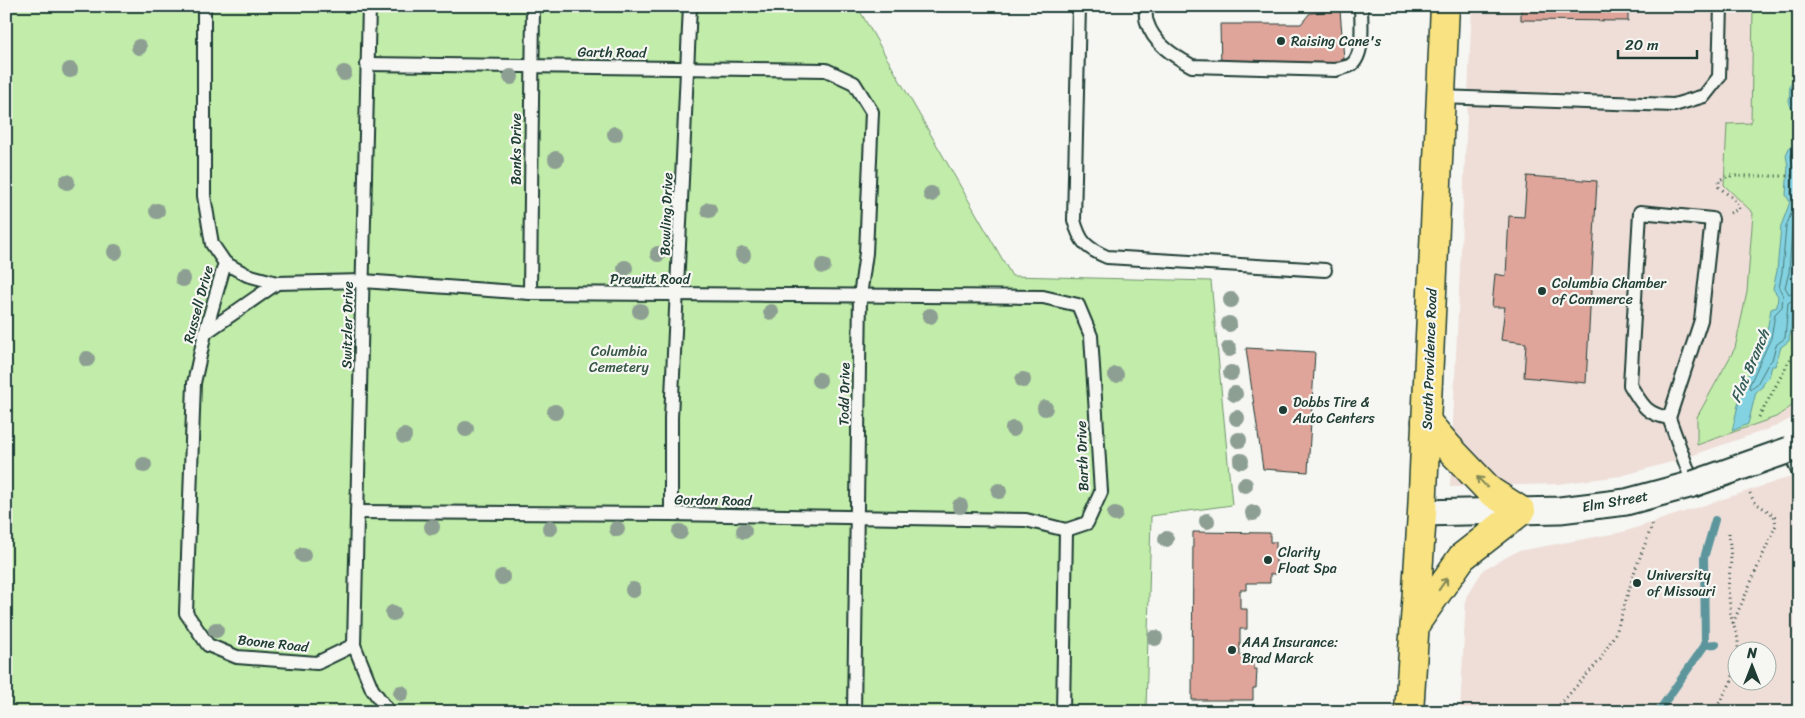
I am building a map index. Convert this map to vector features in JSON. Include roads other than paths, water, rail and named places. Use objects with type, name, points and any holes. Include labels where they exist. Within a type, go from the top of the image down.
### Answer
[{"type":"main road","name":"South Providence Road","points":[[1409,712],[1422,513],[1445,6]]},
{"type":"main road","points":[[1415,624],[1462,556],[1521,511],[1490,491],[1449,448],[1426,420]]},
{"type":"street","name":"Elm Street","points":[[1422,513],[1560,510],[1626,502],[1693,484],[1794,447]]},
{"type":"lane","name":"Russell Drive","points":[[186,613],[194,383],[205,333],[225,262],[212,244],[204,196],[204,6]]},
{"type":"lane","name":"Switzler Drive","points":[[354,644],[369,6]]},
{"type":"lane","name":"Banks Drive","points":[[530,293],[533,6]]},
{"type":"lane","name":"Bowling Drive","points":[[671,514],[671,418],[690,6]]},
{"type":"lane","points":[[1079,6],[1074,220],[1079,237],[1091,251],[1106,257],[1325,270]]},
{"type":"lane","points":[[1146,6],[1146,21],[1154,37],[1173,56],[1192,66],[1336,70],[1352,64],[1359,53],[1361,6]]},
{"type":"lane","points":[[1440,97],[1674,105],[1704,96],[1719,77],[1721,6]]},
{"type":"lane","name":"Garth Road","points":[[367,64],[826,70],[854,82]]},
{"type":"lane","name":"Todd Drive","points":[[854,82],[872,112],[866,253],[860,296],[854,712]]},
{"type":"lane","points":[[1669,418],[1655,416],[1643,405],[1630,385],[1640,212],[1712,218],[1701,320],[1669,418],[1693,484]]},
{"type":"lane","name":"Prewitt Road","points":[[225,262],[247,275],[277,283],[363,282],[530,293],[1043,297],[1078,305]]},
{"type":"lane","points":[[205,333],[277,283]]},
{"type":"lane","name":"Barth Drive","points":[[1066,530],[1087,523],[1101,492],[1091,336],[1078,305]]},
{"type":"lane","points":[[1794,447],[1799,474]]},
{"type":"lane","name":"Gordon Road","points":[[357,512],[671,514],[1026,520],[1066,530]]},
{"type":"lane","points":[[1063,712],[1066,530]]},
{"type":"lane","name":"Boone Road","points":[[186,613],[208,644],[237,657],[317,663],[354,644]]},
{"type":"lane","points":[[354,644],[372,688],[389,712]]},
{"type":"water","points":[[1799,74],[1799,284],[1797,304],[1792,306],[1789,341],[1781,347],[1769,377],[1756,392],[1748,424],[1732,431],[1742,388],[1766,336],[1771,309],[1777,307],[1778,296],[1773,289],[1777,271],[1781,226],[1790,202],[1786,195],[1788,166],[1786,155],[1789,148],[1794,145],[1794,110],[1789,105],[1790,84]]},
{"type":"waterway","name":"Flat Branch","points":[[1658,712],[1705,645],[1704,558],[1715,520]]},
{"type":"waterway","points":[[1705,645],[1716,644]]},
{"type":"place","name":"Raising Cane's","points":[[1281,41]]},
{"type":"place","name":"Columbia Chamber of Commerce","points":[[1542,291]]},
{"type":"place","name":"Dobbs Tire & Auto Centers","points":[[1283,410]]},
{"type":"place","name":"Clarity Float Spa","points":[[1268,560]]},
{"type":"place","name":"University of Missouri","points":[[1637,583]]},
{"type":"place","name":"AAA Insurance: Brad Marck","points":[[1232,650]]},
{"type":"park label","name":"Columbia Cemetery","points":[[619,360]]}]
